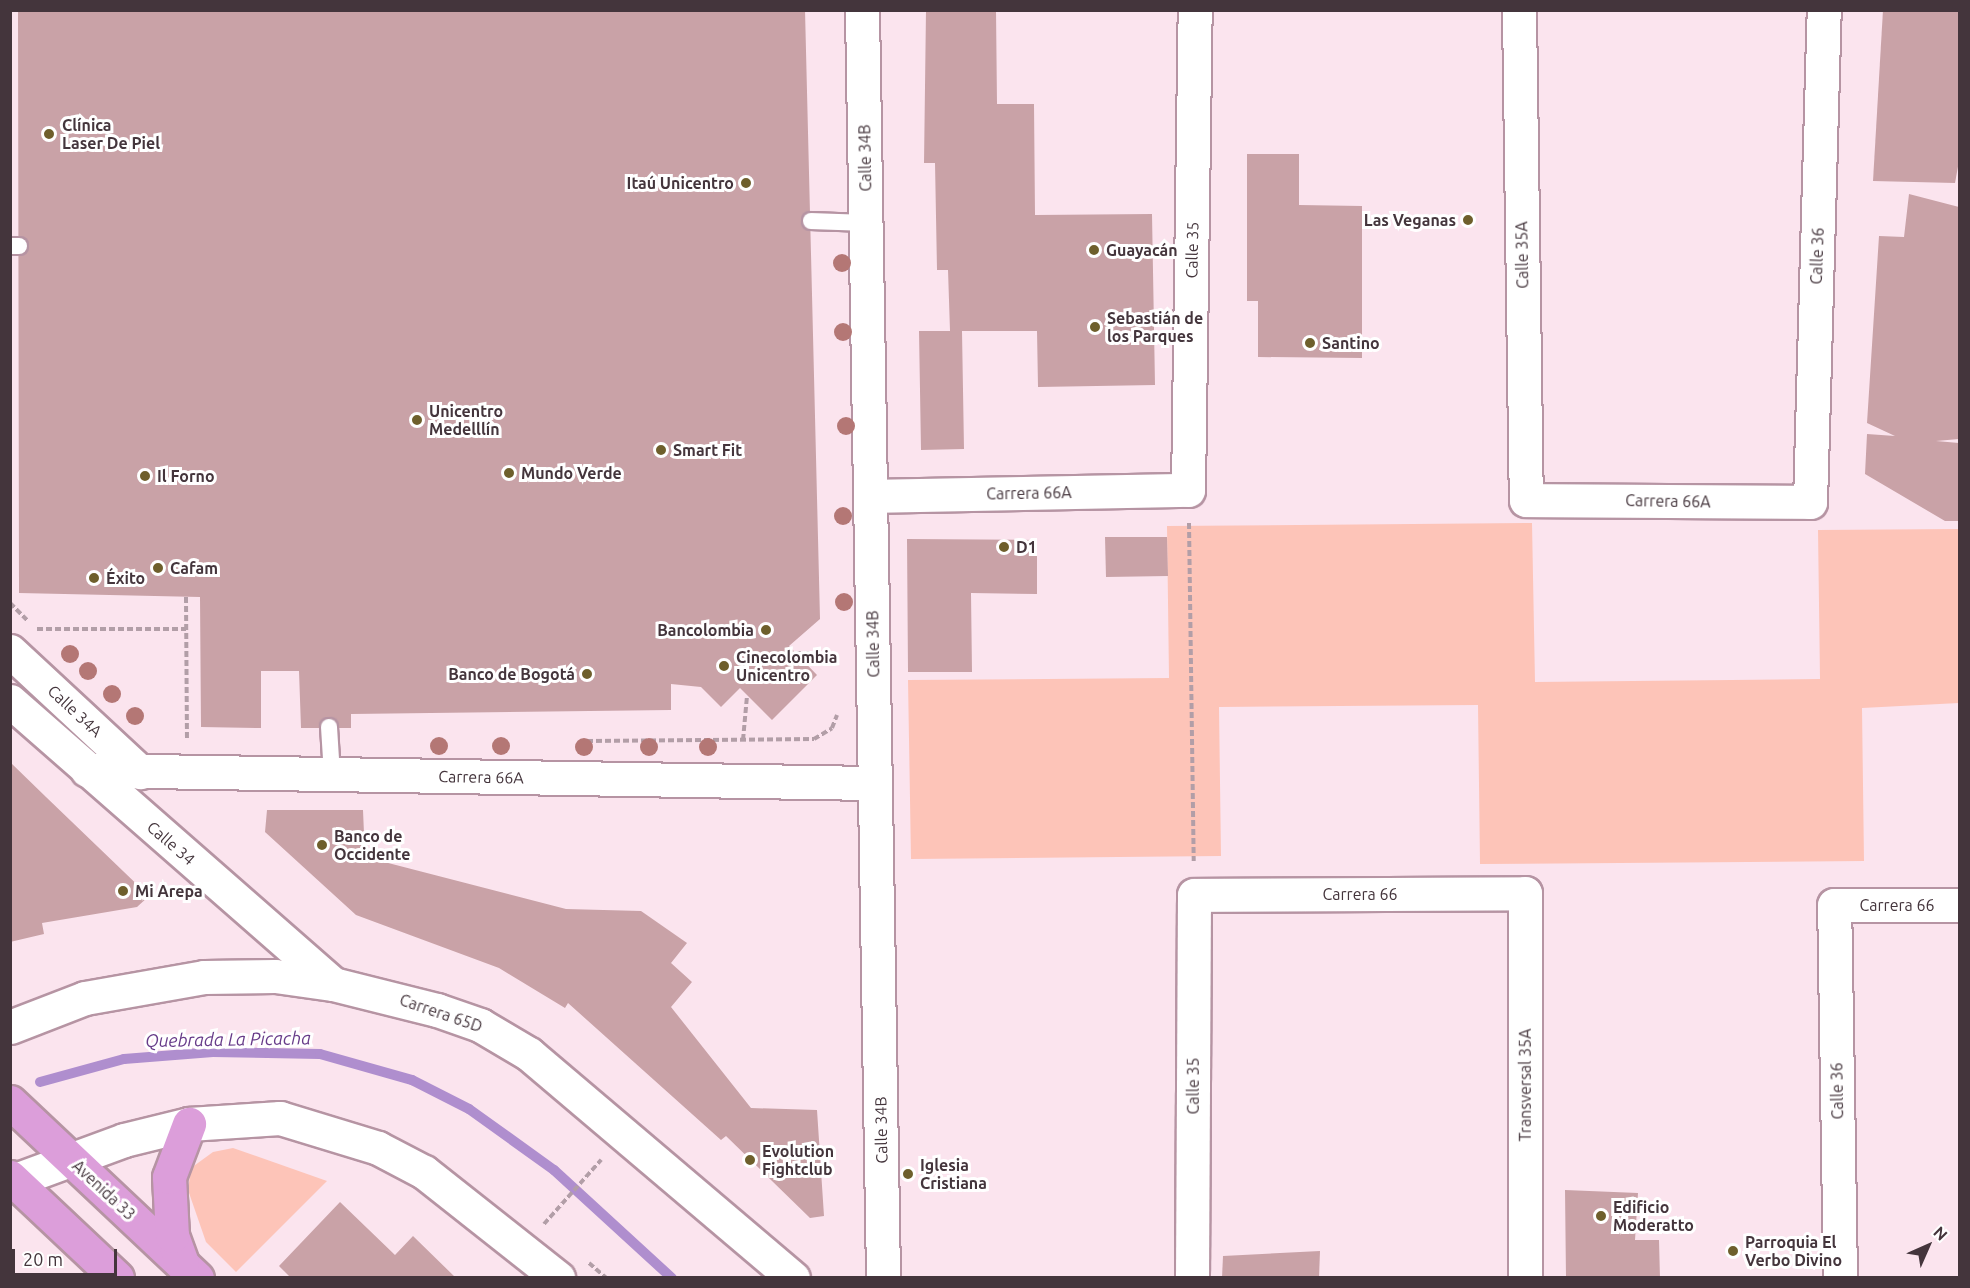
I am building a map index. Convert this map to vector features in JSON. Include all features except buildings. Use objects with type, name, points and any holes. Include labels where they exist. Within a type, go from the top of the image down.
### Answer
[{"type":"main road","name":"Avenida 33","points":[[10,1102],[190,1271]]},
{"type":"main road","points":[[189,1124],[177,1149],[168,1197],[172,1236],[190,1271]]},
{"type":"main road","points":[[12,1180],[117,1278]]},
{"type":"street","name":"Calle 34B","points":[[862,10],[883,1278]]},
{"type":"street","name":"Calle 35","points":[[1188,490],[1195,10]]},
{"type":"street","name":"Calle 35A","points":[[1518,10],[1526,500]]},
{"type":"street","name":"Calle 36","points":[[1810,502],[1824,10]]},
{"type":"street","name":"Carrera 66A","points":[[871,496],[1188,490]]},
{"type":"street","name":"Carrera 66A","points":[[1526,500],[1810,502]]},
{"type":"street","name":"Calle 34A","points":[[11,651],[140,772]]},
{"type":"street","name":"Calle 34","points":[[10,701],[333,984]]},
{"type":"street","name":"Carrera 66A","points":[[87,770],[875,783]]},
{"type":"street","name":"Carrera 66","points":[[1194,895],[1525,893]]},
{"type":"street","name":"Transversal 35A","points":[[1525,893],[1525,1278]]},
{"type":"street","name":"Calle 35","points":[[1192,1278],[1194,895]]},
{"type":"street","name":"Calle 36","points":[[1834,905],[1840,1278]]},
{"type":"street","name":"Carrera 66","points":[[1834,905],[1959,905]]},
{"type":"street","name":"Carrera 65D","points":[[10,1027],[85,998],[204,976],[275,976],[333,984],[437,1010],[508,1039],[793,1278]]},
{"type":"street","points":[[12,1180],[189,1124],[280,1118],[378,1148],[424,1172],[558,1278]]},
{"type":"lane","points":[[811,221],[866,223]]},
{"type":"lane","points":[[329,727],[332,775]]},
{"type":"path","points":[[1188,490],[1194,895]]},
{"type":"path","points":[[186,597],[187,772]]},
{"type":"path","points":[[10,603],[35,629]]},
{"type":"path","points":[[11,651],[35,629],[186,629]]},
{"type":"path","points":[[795,652],[840,654]]},
{"type":"path","points":[[743,740],[747,696]]},
{"type":"path","points":[[544,1224],[606,1154]]},
{"type":"shaded area","points":[[1532,523],[1535,682],[1820,679],[1818,530],[1959,529],[1959,703],[1862,708],[1864,861],[1480,864],[1478,705],[1219,707],[1221,856],[911,859],[908,680],[1169,678],[1167,526]]},
{"type":"shaded area","points":[[233,1148],[327,1181],[236,1272],[206,1242],[188,1190],[191,1168],[213,1152]]},
{"type":"waterway","name":"Quebrada La Picacha","points":[[40,1082],[124,1059],[213,1052],[320,1054],[412,1080],[469,1109],[554,1170],[672,1278]]},
{"type":"place","name":"Clínica Laser De Piel","points":[[49,134]]},
{"type":"place","name":"Itaú Unicentro","points":[[746,183]]},
{"type":"place","name":"Las Veganas","points":[[1468,220]]},
{"type":"place","name":"Guayacán","points":[[1094,250]]},
{"type":"place","name":"Sebastián de los Parques","points":[[1095,327]]},
{"type":"place","name":"Santino","points":[[1310,343]]},
{"type":"place","name":"Unicentro Medelllín","points":[[417,420]]},
{"type":"place","name":"Smart Fit","points":[[661,450]]},
{"type":"place","name":"Mundo Verde","points":[[509,473]]},
{"type":"place","name":"Il Forno","points":[[145,476]]},
{"type":"place","name":"D1","points":[[1004,547]]},
{"type":"place","name":"Cafam","points":[[158,568]]},
{"type":"place","name":"Éxito","points":[[94,578]]},
{"type":"place","name":"Bancolombia","points":[[766,630]]},
{"type":"place","name":"Cinecolombia Unicentro","points":[[724,666]]},
{"type":"place","name":"Banco de Bogotá","points":[[587,674]]},
{"type":"place","name":"Banco de Occidente","points":[[322,845]]},
{"type":"place","name":"Mi Arepa","points":[[123,891]]},
{"type":"place","name":"Evolution Fightclub","points":[[750,1160]]},
{"type":"place","name":"Iglesia Cristiana","points":[[908,1174]]},
{"type":"place","name":"Edificio Moderatto","points":[[1601,1216]]},
{"type":"place","name":"Parroquia El Verbo Divino","points":[[1733,1251]]}]
